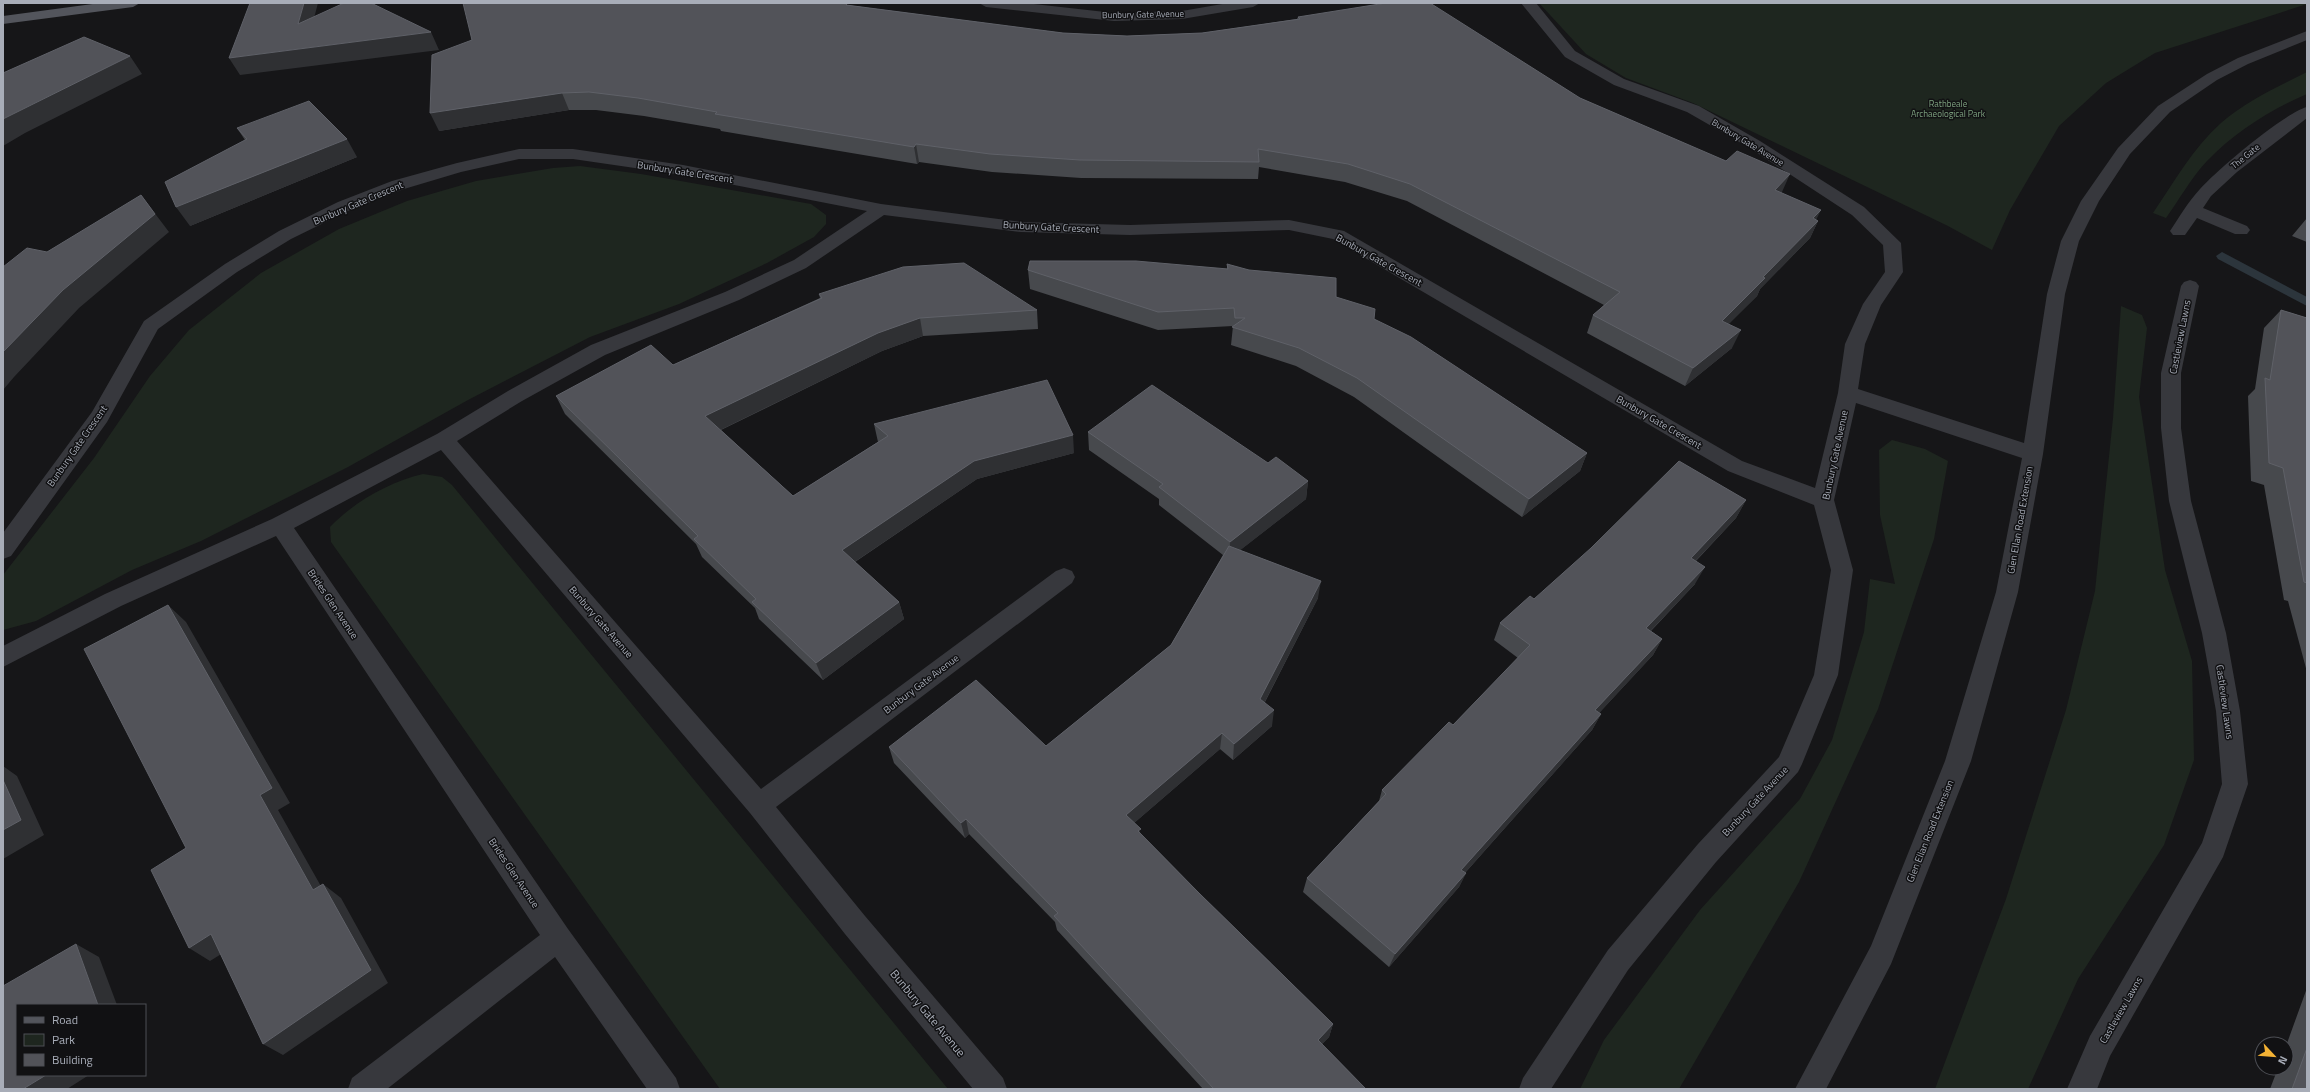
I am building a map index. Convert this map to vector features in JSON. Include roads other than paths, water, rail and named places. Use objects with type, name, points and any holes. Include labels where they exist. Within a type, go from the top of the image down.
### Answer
[{"type":"main road","points":[[3,20],[133,3]]},
{"type":"street","name":"Bunbury Gate Avenue","points":[[986,3],[1114,17],[1182,15],[1253,3]]},
{"type":"street","name":"Bunbury Gate Avenue","points":[[1528,3],[1570,54],[1619,82],[1693,109],[1754,144],[1858,211],[1892,243],[1894,272],[1872,304],[1855,344],[1848,393],[1823,500],[1842,570],[1826,675],[1789,764],[1707,853],[1618,960],[1534,1089]]},
{"type":"street","name":"Glen Ellan Road Extension","points":[[1810,1089],[1881,954],[1958,761],[2007,592],[2032,454],[2056,294],[2070,241],[2090,201],[2124,151],[2164,109],[2212,76],[2301,42]]},
{"type":"street","name":"The Gate","points":[[2179,230],[2205,193],[2231,168],[2297,117],[2307,112]]},
{"type":"street","name":"Bunbury Gate Crescent","points":[[3,550],[100,417],[151,325],[231,268],[285,235],[344,206],[398,185],[519,154],[573,154],[683,170],[828,197],[881,210],[1021,227],[1130,230],[1289,225],[1338,235],[1735,466],[1823,500]]},
{"type":"street","points":[[3,657],[113,600],[280,525],[444,439],[515,396],[598,350],[732,296],[800,264],[881,210]]},
{"type":"street","points":[[2192,210],[2241,230]]},
{"type":"street","name":"Castleview Lawns","points":[[2082,1089],[2100,1046],[2214,848],[2235,784],[2228,711],[2214,633],[2180,501],[2171,428],[2171,373],[2190,286]]},
{"type":"street","points":[[1848,393],[2032,454]]},
{"type":"street","name":"Bunbury Gate Avenue","points":[[444,439],[759,805],[855,925],[992,1089]]},
{"type":"street","name":"Brides Glen Avenue","points":[[280,525],[558,938],[665,1089]]},
{"type":"street","name":"Bunbury Gate Avenue","points":[[759,805],[1064,577]]},
{"type":"street","points":[[363,1089],[558,938]]},
{"type":"waterway","points":[[2222,256],[2307,302]]},
{"type":"park label","name":"Rathbeale Archaeological Park","points":[[1948,108]]}]
